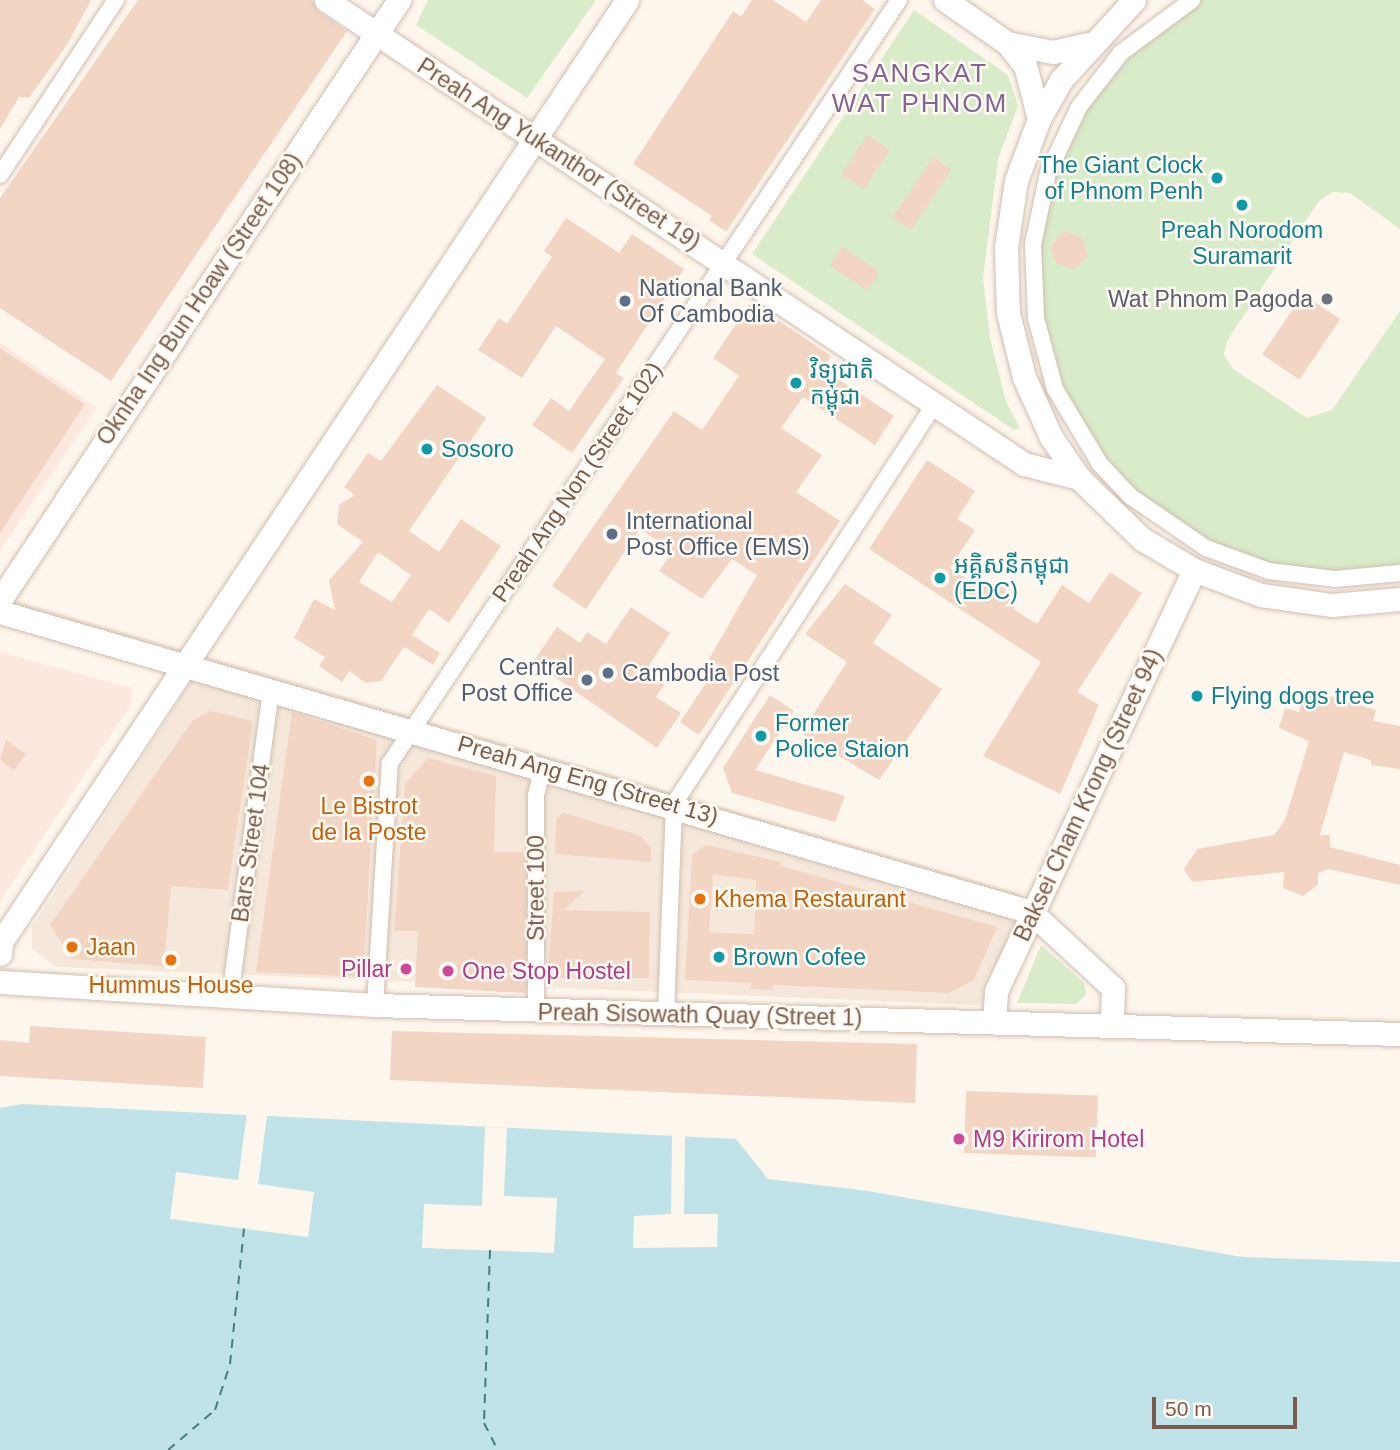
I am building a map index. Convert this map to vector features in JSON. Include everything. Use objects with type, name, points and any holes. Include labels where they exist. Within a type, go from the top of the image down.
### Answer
[{"type":"street","points":[[0,175],[116,0]]},
{"type":"street","name":"Preah Ang Yukanthor (Street 19)","points":[[326,0],[1024,464],[1079,478]]},
{"type":"street","name":"Oknha Ing Bun Hoaw (Street 108)","points":[[0,600],[399,0]]},
{"type":"street","points":[[0,954],[1,942],[627,0]]},
{"type":"street","name":"Preah Ang Non (Street 102)","points":[[375,1005],[390,763],[899,0]]},
{"type":"street","points":[[944,0],[1007,43],[1025,65],[1040,119]]},
{"type":"street","points":[[1134,0],[1088,44],[1040,119],[1016,181],[1006,247],[1008,313],[1024,377],[1051,438],[1079,478],[1142,539],[1194,570],[1261,595],[1308,602],[1400,599]]},
{"type":"street","points":[[1192,0],[1121,53],[1079,107],[1048,173],[1033,245],[1036,318],[1055,389],[1100,464],[1130,496],[1206,548],[1269,571],[1335,579],[1400,573]]},
{"type":"street","points":[[1007,43],[1053,52],[1088,44]]},
{"type":"street","points":[[666,1014],[674,804],[935,404]]},
{"type":"street","name":"Baksei Cham Krong (Street 94)","points":[[994,1022],[996,991],[1194,570]]},
{"type":"street","name":"Preah Ang Eng (Street 13)","points":[[0,612],[674,804],[1031,912],[1113,988],[1112,1026]]},
{"type":"street","name":"Bars Street 104","points":[[230,997],[271,690]]},
{"type":"street","name":"Street 100","points":[[536,1010],[536,794],[543,767]]},
{"type":"street","name":"Preah Sisowath Quay (Street 1)","points":[[0,982],[375,1005],[1400,1034]]},
{"type":"shaded area","points":[[0,343],[97,407],[0,551]]},
{"type":"shaded area","points":[[1191,561],[1264,589],[1400,606],[1194,582],[999,1006],[56,967],[32,949],[32,927],[193,679],[0,622],[0,596],[1018,893],[1030,901]]},
{"type":"shaded area","points":[[0,652],[132,688],[131,704],[0,901]]},
{"type":"green space","points":[[428,0],[596,0],[527,98],[416,25]]},
{"type":"green space","points":[[1200,0],[1400,0],[1400,229],[1350,193],[1333,192],[1319,201],[1227,341],[1224,355],[1233,369],[1307,418],[1332,410],[1400,311],[1400,569],[1374,574],[1270,567],[1208,545],[1168,522],[1103,462],[1059,387],[1039,318],[1037,245],[1051,175],[1082,109],[1123,55]]},
{"type":"green space","points":[[914,10],[1008,75],[1018,106],[998,159],[983,278],[990,338],[1006,402],[1020,428],[1014,430],[752,254]]},
{"type":"green space","points":[[1041,945],[1084,983],[1086,995],[1076,1004],[1017,1003]]},
{"type":"water","points":[[22,1104],[736,1139],[768,1179],[868,1191],[1242,1257],[1400,1262],[1400,1450],[0,1450],[0,1108]]},
{"type":"pier","points":[[247,1113],[267,1116],[258,1184],[314,1192],[308,1237],[170,1219],[176,1172],[238,1180]]},
{"type":"pier","points":[[485,1127],[507,1128],[504,1196],[557,1198],[554,1253],[422,1248],[424,1204],[482,1206]]},
{"type":"pier","points":[[672,1136],[685,1136],[684,1214],[718,1214],[717,1247],[633,1248],[634,1216],[671,1214]]},
{"type":"building","points":[[0,0],[91,0],[67,45],[29,98],[19,97],[0,129]]},
{"type":"building","points":[[138,0],[312,0],[318,11],[347,31],[111,381],[0,308],[0,198]]},
{"type":"building","points":[[752,0],[773,0],[806,22],[821,0],[862,0],[875,9],[726,232],[709,220],[712,216],[633,164],[733,11],[741,17]]},
{"type":"building","points":[[867,135],[890,150],[864,189],[841,174]]},
{"type":"building","points":[[933,157],[951,169],[910,230],[892,218]]},
{"type":"building","points":[[566,218],[619,253],[632,234],[684,269],[616,373],[624,378],[572,453],[532,425],[551,398],[569,411],[605,359],[556,326],[522,378],[478,350],[499,318],[507,324],[552,257],[544,251]]},
{"type":"building","points":[[1064,231],[1082,237],[1088,255],[1075,269],[1056,264],[1051,246]]},
{"type":"building","points":[[842,247],[879,272],[867,290],[830,265]]},
{"type":"building","points":[[1303,294],[1340,319],[1299,380],[1262,355]]},
{"type":"building","points":[[751,302],[831,356],[823,369],[894,416],[875,445],[803,397],[781,428],[822,455],[796,492],[840,521],[699,735],[680,722],[718,665],[709,659],[757,575],[732,559],[702,599],[659,571],[673,551],[640,529],[586,609],[552,586],[674,411],[702,430],[739,376],[713,358]]},
{"type":"building","points":[[0,348],[85,404],[0,533]]},
{"type":"building","points":[[437,385],[486,418],[409,531],[439,552],[461,519],[501,546],[449,623],[429,609],[412,635],[440,653],[433,665],[404,647],[381,681],[366,683],[349,671],[342,682],[319,666],[325,657],[294,638],[314,599],[335,610],[329,580],[363,542],[337,524],[339,505],[355,495],[344,487],[368,453],[381,461]],"holes":[[[378,552],[411,575],[392,602],[359,582]]]},
{"type":"building","name":"អគ្គិសនីកម្ពុជា (EDC)","points":[[927,460],[975,491],[957,519],[975,530],[950,568],[979,586],[1004,587],[1015,610],[1037,624],[1062,585],[1089,603],[1110,572],[1142,593],[1077,692],[1099,705],[1060,794],[983,756],[1041,662],[869,549]]},
{"type":"building","points":[[845,584],[892,615],[873,643],[942,689],[879,780],[801,733],[847,662],[805,634]]},
{"type":"building","name":"Cambodia Post","points":[[631,607],[670,633],[648,667],[667,680],[656,697],[681,713],[657,748],[533,662],[557,627],[580,643],[587,632],[606,644]]},
{"type":"building","points":[[1306,689],[1376,710],[1373,721],[1400,726],[1400,769],[1371,765],[1371,760],[1344,752],[1320,835],[1330,835],[1330,847],[1400,865],[1400,885],[1328,869],[1318,873],[1318,885],[1303,896],[1283,888],[1284,872],[1192,882],[1184,869],[1197,849],[1274,835],[1285,820],[1309,741],[1279,728],[1285,708],[1299,712]]},
{"type":"building","name":"Former Police Staion","points":[[770,695],[794,711],[755,770],[845,796],[835,822],[732,793],[723,768]]},
{"type":"building","points":[[210,711],[253,721],[228,890],[171,886],[164,966],[72,959],[50,925],[193,720]]},
{"type":"building","points":[[292,712],[377,740],[363,977],[256,972]]},
{"type":"building","points":[[6,740],[26,754],[14,770],[0,760]]},
{"type":"building","points":[[428,758],[496,776],[494,852],[526,852],[526,993],[415,987],[418,931],[394,931],[405,784]]},
{"type":"building","points":[[564,813],[641,836],[651,848],[651,862],[555,854],[556,818]]},
{"type":"building","points":[[706,845],[781,862],[781,866],[997,927],[974,980],[949,993],[773,985],[772,990],[751,989],[751,983],[685,980],[692,855]],"holes":[[[713,874],[756,880],[754,934],[709,933]]]},
{"type":"building","points":[[584,891],[564,910],[650,912],[649,978],[551,978],[547,983],[554,892]]},
{"type":"building","points":[[30,1026],[206,1037],[203,1088],[0,1076],[0,1040],[29,1043]]},
{"type":"building","points":[[392,1031],[917,1044],[915,1103],[390,1080]]},
{"type":"building","points":[[966,1091],[1098,1096],[1096,1158],[964,1153]]},
{"type":"ferry route","points":[[168,1450],[215,1410],[230,1364],[244,1229]]},
{"type":"ferry route","points":[[490,1250],[484,1423],[498,1450]]},
{"type":"place","name":"The Giant Clock of Phnom Penh","points":[[1217,178]]},
{"type":"place","name":"Preah Norodom Suramarit","points":[[1242,205]]},
{"type":"place","name":"Wat Phnom Pagoda","points":[[1327,299]]},
{"type":"place","name":"National Bank Of Cambodia","points":[[625,301]]},
{"type":"place","name":"វិទ្យុជាតិ កម្ពុជា","points":[[796,383]]},
{"type":"place","name":"Sosoro","points":[[427,449]]},
{"type":"place","name":"International Post Office (EMS)","points":[[612,534]]},
{"type":"place","name":"អគ្គិសនីកម្ពុជា (EDC)","points":[[940,578]]},
{"type":"place","name":"Cambodia Post","points":[[608,673]]},
{"type":"place","name":"Central Post Office","points":[[587,680]]},
{"type":"place","name":"Flying dogs tree","points":[[1197,696]]},
{"type":"place","name":"Former Police Staion","points":[[761,736]]},
{"type":"place","name":"Le Bistrot de la Poste","points":[[369,781]]},
{"type":"place","name":"Khema Restaurant","points":[[700,899]]},
{"type":"place","name":"Jaan","points":[[72,947]]},
{"type":"place","name":"Brown Cofee","points":[[719,957]]},
{"type":"place","name":"Hummus House","points":[[171,960]]},
{"type":"place","name":"Pillar","points":[[406,969]]},
{"type":"place","name":"One Stop Hostel","points":[[448,971]]},
{"type":"place","name":"M9 Kirirom Hotel","points":[[959,1139]]},
{"type":"district","name":"SANGKAT WAT PHNOM","points":[[920,88]]}]
